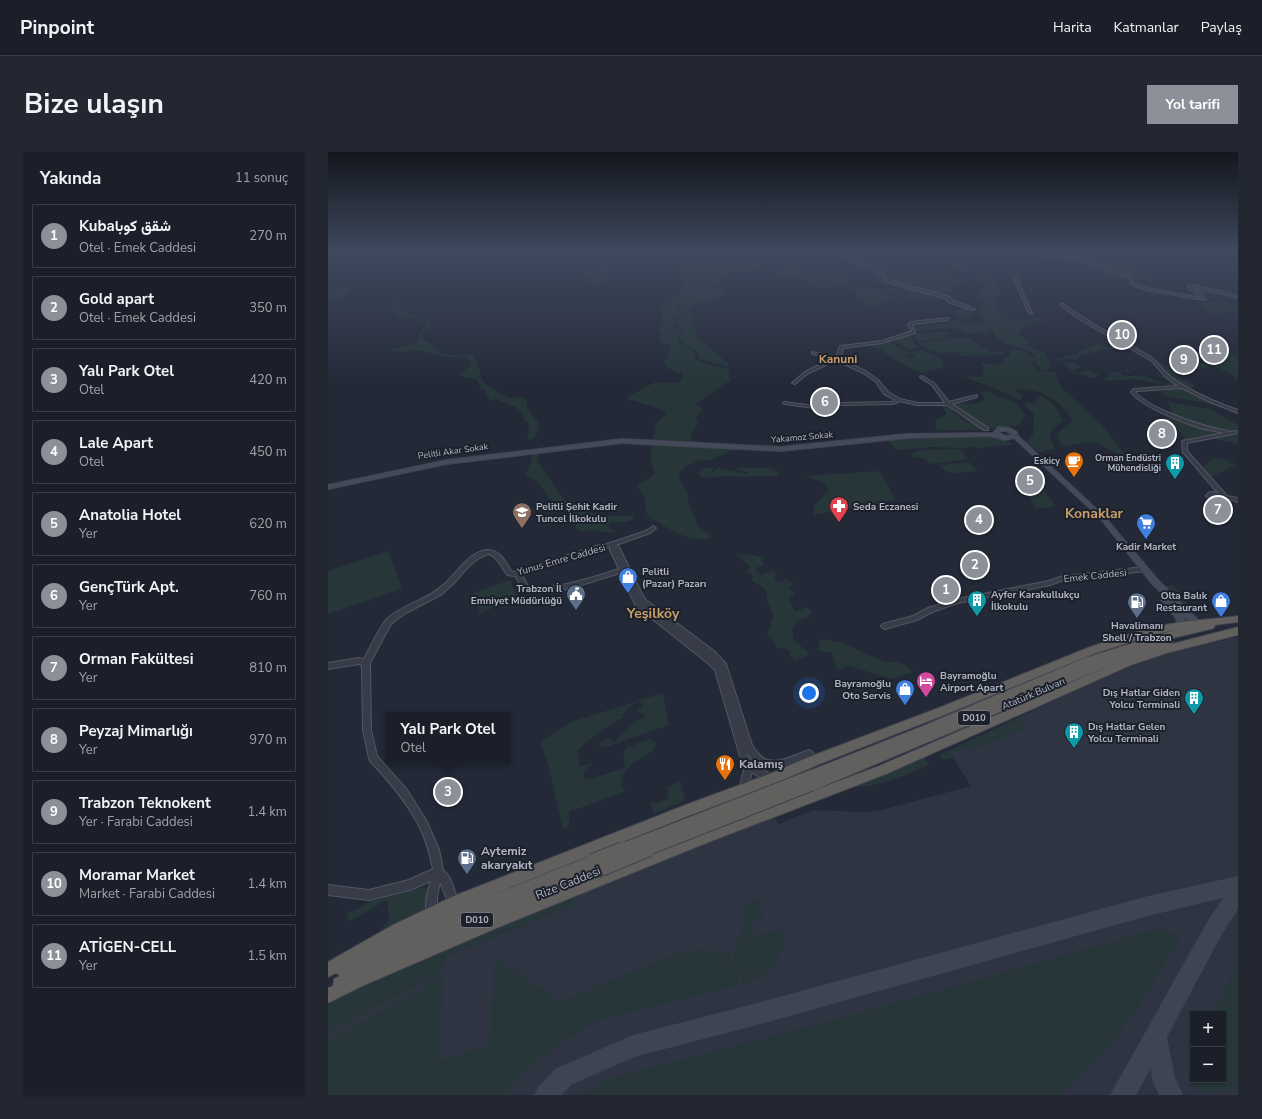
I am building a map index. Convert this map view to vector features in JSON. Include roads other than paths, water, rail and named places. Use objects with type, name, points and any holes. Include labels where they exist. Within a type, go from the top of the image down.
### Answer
[{"type":"highway","points":[[328,970],[396,931],[454,903],[688,810],[784,774],[811,757],[945,710],[1100,647],[1152,631],[1182,625],[1238,621]]},
{"type":"highway","name":"Atatürk Bulvarı","points":[[812,780],[1088,661],[1133,648],[1176,633],[1238,621]]},
{"type":"highway","points":[[328,996],[357,981],[496,922],[709,836],[896,764],[1128,662],[1166,649],[1238,630]]},
{"type":"highway","name":"Atatürk Bulvarı","points":[[1133,648],[1183,638],[1238,630]]},
{"type":"highway","points":[[782,788],[784,774]]},
{"type":"highway","name":"Rize Caddesi","points":[[328,975],[433,925],[732,816],[812,780]]},
{"type":"highway","name":"Rize Caddesi","points":[[328,990],[398,952],[595,866]]},
{"type":"main road","name":"Yakamoz Sokak","points":[[582,445],[624,441],[781,448],[907,436],[990,434],[1012,437],[1015,433],[1004,428],[997,430],[904,434],[781,448]]},
{"type":"main road","points":[[997,430],[996,433],[1000,436]]},
{"type":"main road","points":[[1012,437],[1097,519],[1142,570],[1179,616],[1182,625]]},
{"type":"main road","name":"Pelitli Akar Sokak","points":[[328,484],[440,460],[582,445]]},
{"type":"main road","name":"Pelitli Akar Sokak","points":[[328,487],[447,462],[582,445]]},
{"type":"main road","points":[[1142,570],[1196,623]]},
{"type":"street","points":[[941,296],[949,298],[949,301],[973,309]]},
{"type":"street","points":[[1023,296],[1031,313]]},
{"type":"street","points":[[1184,296],[1204,299],[1203,296]]},
{"type":"street","points":[[1062,305],[1090,325],[1152,359],[1158,364],[1165,375],[1183,387],[1238,411]]},
{"type":"street","points":[[794,383],[806,373],[838,359],[840,356],[841,347],[885,341],[914,332],[910,325],[912,323],[947,319]]},
{"type":"street","points":[[813,353],[838,359],[869,375],[880,384],[886,393],[899,400],[917,404],[948,404],[975,396]]},
{"type":"street","points":[[922,377],[933,384],[948,404],[986,429]]},
{"type":"street","points":[[1183,387],[1136,390],[1134,393],[1137,397],[1193,425],[1231,433]]},
{"type":"street","points":[[785,403],[814,407],[838,404],[889,403],[899,400]]},
{"type":"street","points":[[1238,432],[1184,442],[1185,450],[1226,499],[1238,504]]},
{"type":"street","points":[[1226,499],[1238,500]]},
{"type":"street","name":"Yunus Emre Caddesi","points":[[366,663],[388,622],[446,588],[476,556],[484,552],[491,552],[499,558],[509,573],[517,573],[598,547],[609,545],[614,546],[613,544],[648,532],[653,528]]},
{"type":"street","points":[[614,546],[618,549],[625,569],[641,599],[654,614],[712,662],[718,669],[748,770],[744,790]]},
{"type":"street","points":[[517,573],[526,588],[536,591],[590,580],[625,569]]},
{"type":"street","name":"Emek Caddesi","points":[[885,626],[915,618],[930,610],[958,601],[1050,583],[1058,579],[1142,570]]},
{"type":"street","points":[[654,614],[711,653],[721,663],[728,680],[748,747],[755,758],[760,762],[772,766],[811,757]]},
{"type":"street","points":[[328,666],[359,661],[366,663],[368,682],[366,712],[372,755],[375,762],[389,775],[404,793],[424,825],[434,850],[439,872],[446,882],[454,903]]},
{"type":"street","points":[[746,763],[769,780],[803,800]]},
{"type":"street","points":[[328,890],[369,895],[410,885],[439,872]]},
{"type":"street","points":[[432,913],[431,898],[433,885],[439,872]]},
{"type":"place","name":"Moramar Market","points":[[1122,335]]},
{"type":"place","name":"ATİGEN-CELL","points":[[1214,350]]},
{"type":"place","name":"Trabzon Teknokent","points":[[1184,360]]},
{"type":"place","name":"GençTürk Apt.","points":[[825,402]]},
{"type":"place","name":"Peyzaj Mimarlığı","points":[[1162,434]]},
{"type":"place","name":"Eskicy","points":[[1074,478]]},
{"type":"place","name":"Orman Endüstri Mühendisliği","points":[[1175,480]]},
{"type":"place","name":"Anatolia Hotel","points":[[1030,481]]},
{"type":"place","name":"Orman Fakültesi","points":[[1218,510]]},
{"type":"place","name":"Lale Apart","points":[[979,520]]},
{"type":"place","name":"Seda Eczanesi","points":[[839,523]]},
{"type":"place","name":"Pelitli Şehit Kadir Tuncel İlkokulu","points":[[522,529]]},
{"type":"place","name":"Kadir Market","points":[[1146,540]]},
{"type":"place","name":"Gold apart","points":[[975,565]]},
{"type":"place","name":"Kubaشقق كوبا","points":[[946,590]]},
{"type":"place","name":"Pelitli (Pazar) Pazarı","points":[[628,594]]},
{"type":"place","name":"Trabzon İl Emniyet Müdürlüğü","points":[[576,611]]},
{"type":"place","name":"Ayfer Karakullukçu İlkokulu","points":[[977,617]]},
{"type":"place","name":"Olta Balık Restaurant","points":[[1221,618]]},
{"type":"place","name":"Havalimanı Shell / Trabzon","points":[[1137,619]]},
{"type":"place","name":"Bayramoğlu Airport Apart","points":[[926,698]]},
{"type":"place","name":"Bayramoğlu Oto Servis","points":[[905,706]]},
{"type":"place","name":"Dış Hatlar Giden Yolcu Terminali","points":[[1194,715]]},
{"type":"place","name":"Dış Hatlar Gelen Yolcu Terminali","points":[[1074,749]]},
{"type":"place","name":"Kalamış","points":[[725,781]]},
{"type":"place","name":"Yalı Park Otel","points":[[448,792]]},
{"type":"place","name":"Aytemiz akaryakıt","points":[[467,875]]},
{"type":"district","name":"Kanuni","points":[[838,359]]},
{"type":"district","name":"Konaklar","points":[[1094,513]]},
{"type":"district","name":"Yeşilköy","points":[[653,613]]}]
